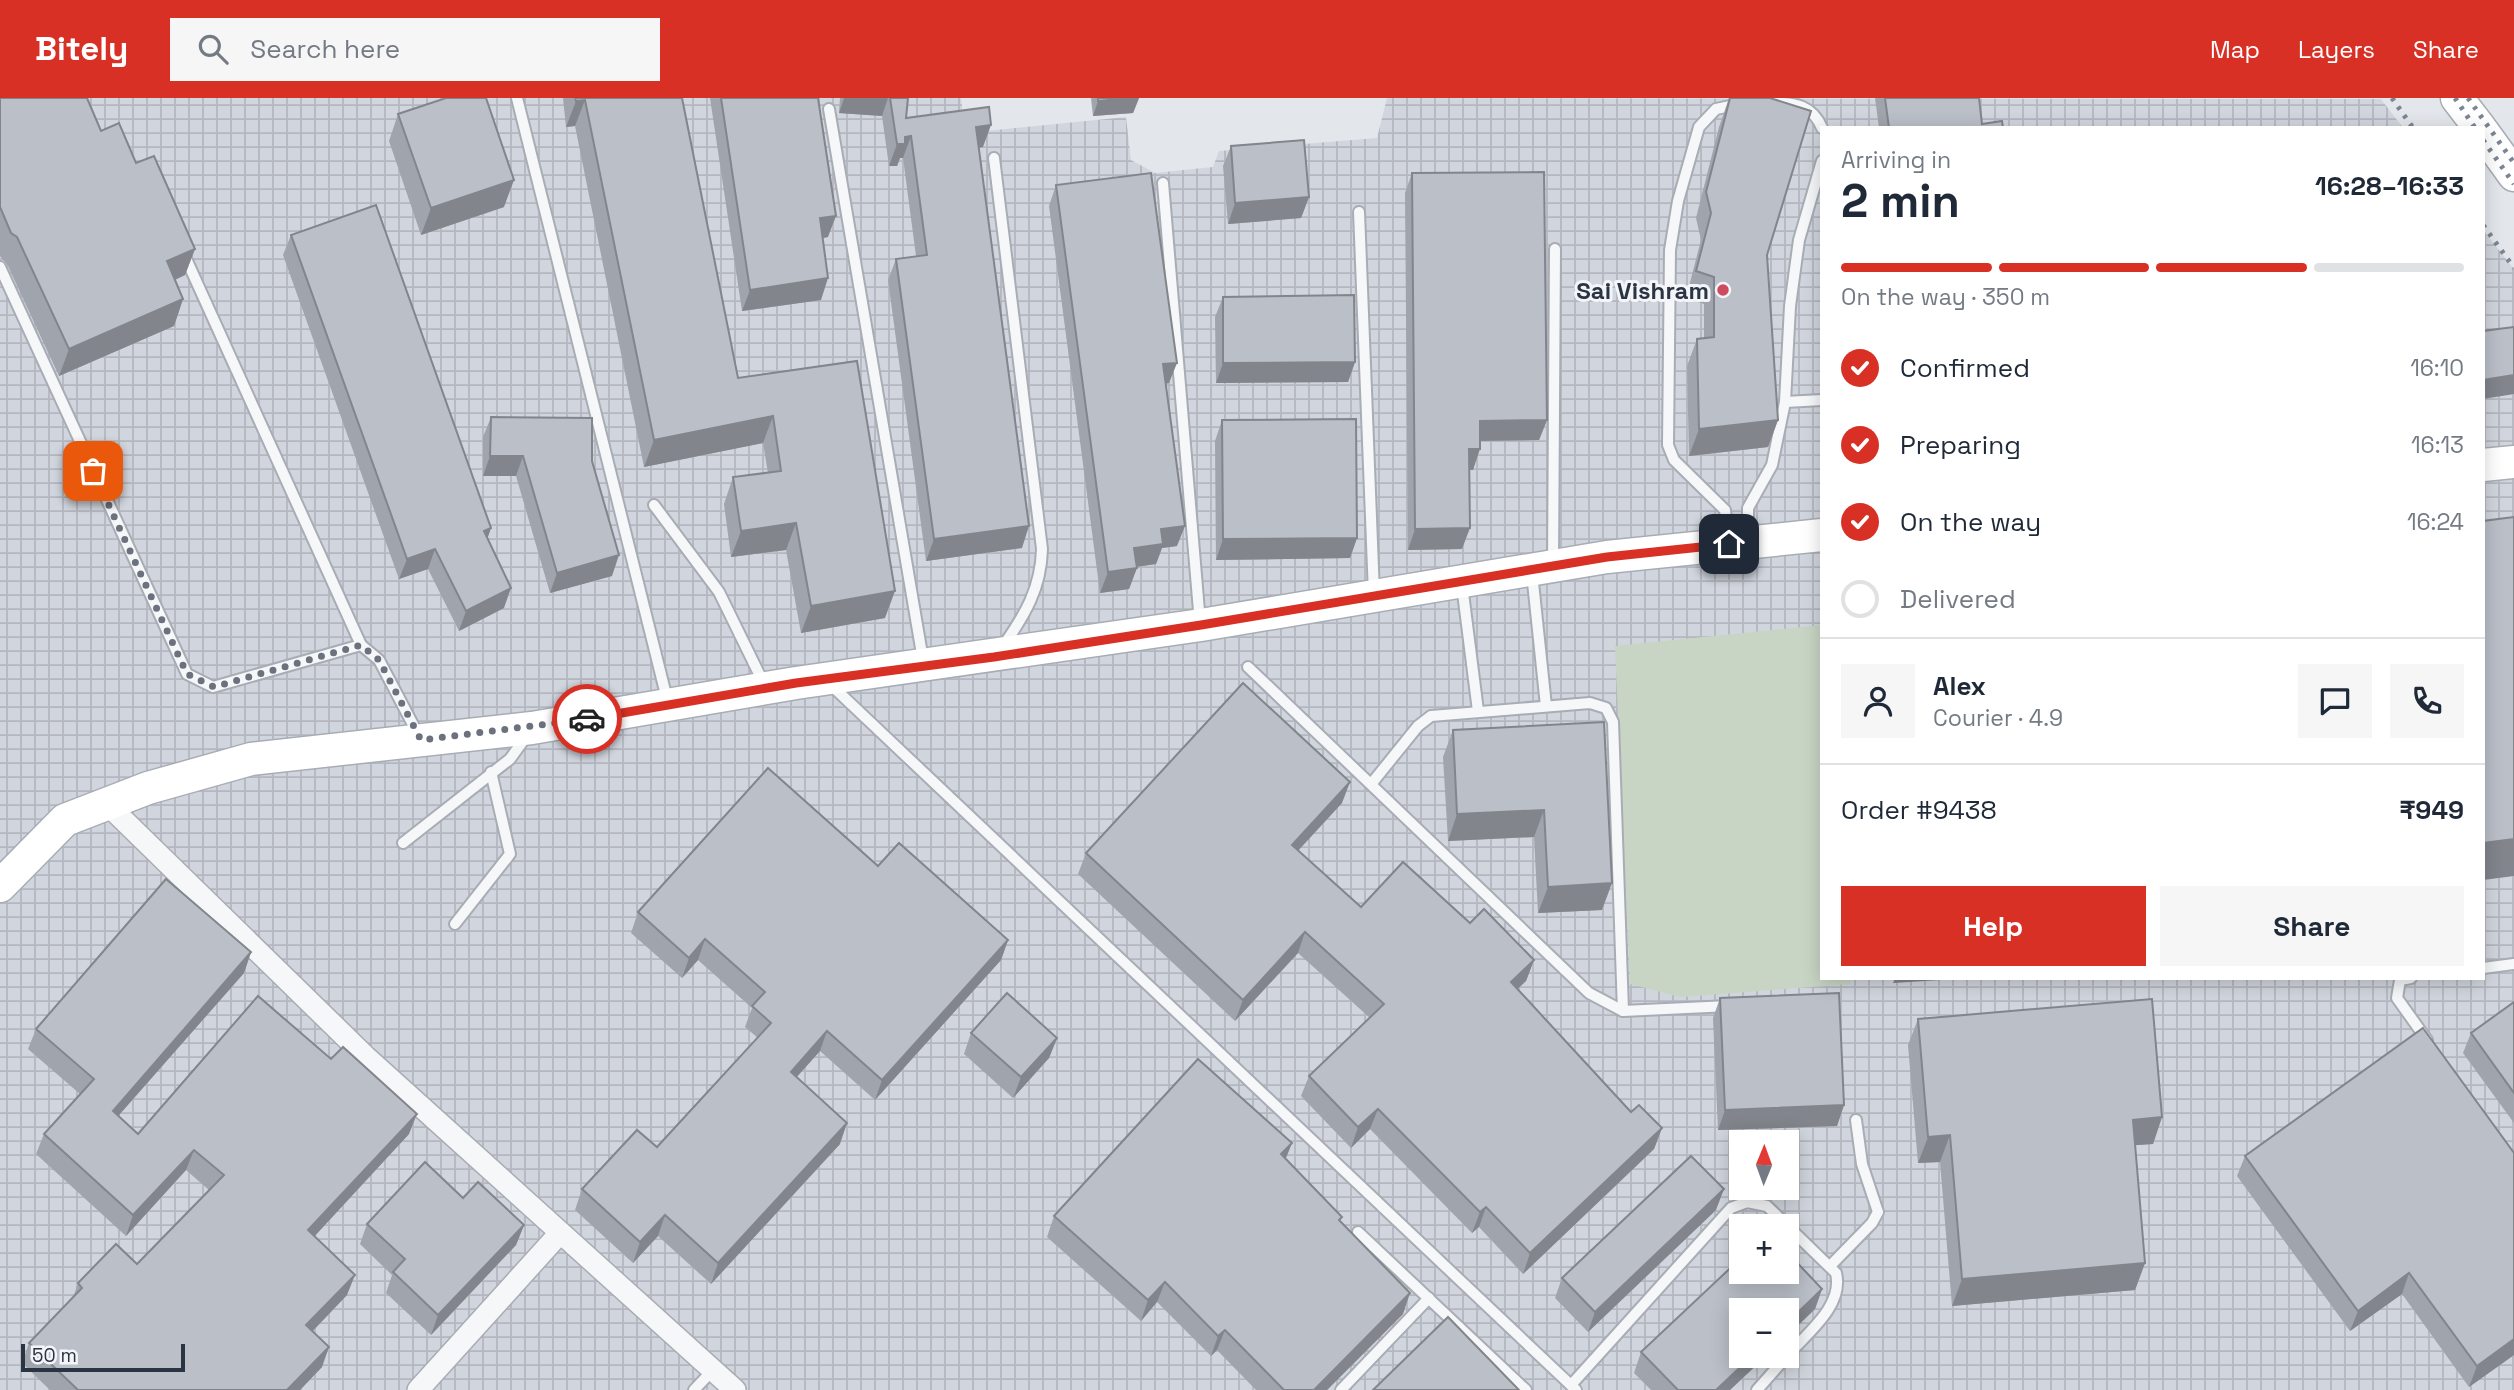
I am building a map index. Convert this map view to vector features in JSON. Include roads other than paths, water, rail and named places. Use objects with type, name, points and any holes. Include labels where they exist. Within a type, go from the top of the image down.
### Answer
[{"type":"street","points":[[2457,98],[2478,126]]},
{"type":"street","points":[[2485,135],[2514,175]]},
{"type":"street","points":[[2485,465],[2514,462]]},
{"type":"street","points":[[0,886],[65,820],[148,788],[251,759],[532,728],[767,688],[1201,625],[1607,557],[1820,535]]},
{"type":"street","points":[[107,804],[366,1057],[735,1390]]},
{"type":"street","points":[[418,1390],[560,1233]]},
{"type":"lane","points":[[517,98],[668,705]]},
{"type":"lane","points":[[1738,543],[1725,510],[1674,460],[1668,445],[1670,250],[1681,189],[1699,127],[1716,109],[1730,105],[1793,103],[1812,113],[1821,126]]},
{"type":"lane","points":[[829,109],[924,666]]},
{"type":"lane","points":[[994,158],[1042,550],[1038,585],[1029,608],[994,657]]},
{"type":"lane","points":[[1738,543],[1748,508],[1772,465],[1784,402],[1790,306],[1799,240],[1820,168]]},
{"type":"lane","points":[[1163,183],[1201,625]]},
{"type":"lane","points":[[1359,212],[1374,596]]},
{"type":"lane","points":[[176,237],[361,645],[379,660],[421,740]]},
{"type":"lane","points":[[1546,706],[1542,568],[1555,249]]},
{"type":"lane","points":[[0,267],[187,674],[214,687],[361,645]]},
{"type":"lane","points":[[1784,402],[1820,400]]},
{"type":"lane","points":[[654,505],[719,592],[767,688]]},
{"type":"lane","points":[[1725,510],[1748,508]]},
{"type":"lane","points":[[1462,582],[1478,711]]},
{"type":"lane","points":[[1248,667],[1372,783],[1566,974],[1589,993],[1623,1011],[1743,1005]]},
{"type":"lane","points":[[826,680],[1573,1388],[1731,1208],[1739,1204],[1759,1203],[1767,1206],[1831,1265],[1838,1282],[1833,1303],[1799,1342]]},
{"type":"lane","points":[[1372,783],[1424,720],[1439,714],[1590,703],[1606,708],[1611,715],[1623,1011]]},
{"type":"lane","points":[[403,843],[510,759],[532,728]]},
{"type":"lane","points":[[455,924],[510,853],[491,772]]},
{"type":"lane","points":[[2485,968],[2514,964]]},
{"type":"lane","points":[[2400,980],[2397,998],[2436,1052]]},
{"type":"lane","points":[[1831,1265],[1872,1223],[1878,1212],[1862,1164],[1856,1120]]},
{"type":"lane","points":[[1358,1232],[1526,1390]]},
{"type":"lane","points":[[1341,1390],[1429,1298]]},
{"type":"lane","points":[[1757,1390],[1776,1368]]},
{"type":"lane","points":[[694,1390],[713,1370]]},
{"type":"railway","points":[[2392,98],[2412,126]]},
{"type":"railway","points":[[2455,98],[2474,126]]},
{"type":"railway","points":[[2468,98],[2514,163]]},
{"type":"railway","points":[[2485,143],[2514,184]]},
{"type":"railway","points":[[2485,228],[2514,268]]},
{"type":"place","name":"Sai Vishram","points":[[1723,290]]}]
